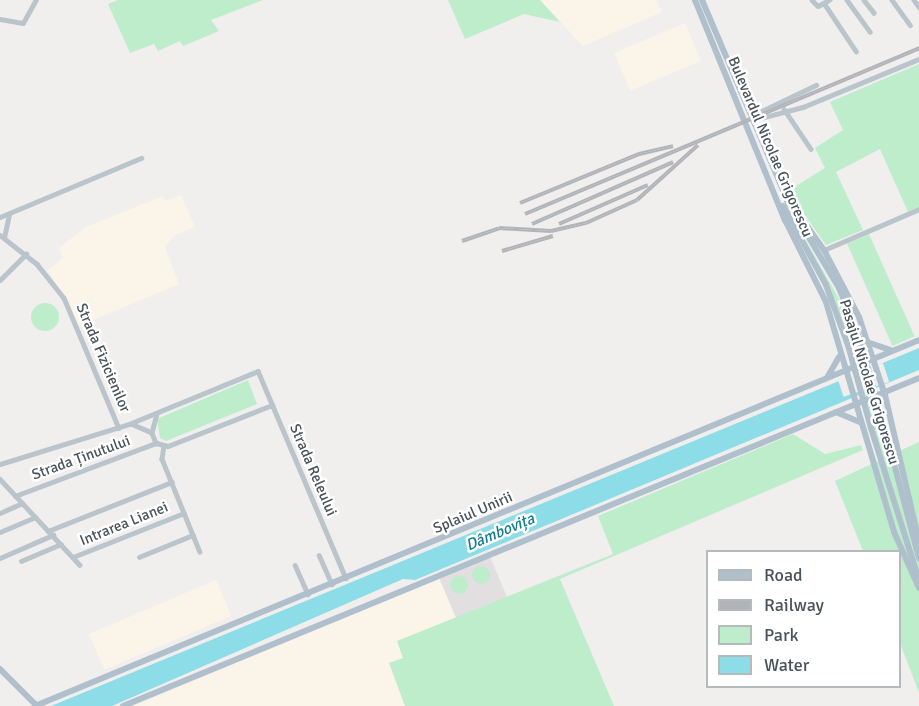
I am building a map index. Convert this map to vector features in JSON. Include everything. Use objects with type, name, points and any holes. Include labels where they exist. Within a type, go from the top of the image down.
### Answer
[{"type":"main road","name":"Bulevardul Nicolae Grigorescu","points":[[695,0],[824,295],[854,405],[900,550]]},
{"type":"main road","name":"Bulevardul Nicolae Grigorescu","points":[[702,0],[752,118],[781,196],[824,250],[874,359],[919,541]]},
{"type":"main road","name":"Pasajul Nicolae Grigorescu","points":[[781,196],[839,288],[864,340],[919,558]]},
{"type":"main road","name":"Pasajul Nicolae Grigorescu","points":[[781,196],[826,285],[848,345],[871,428],[919,580]]},
{"type":"main road","name":"Splaiul Unirii","points":[[36,706],[919,339]]},
{"type":"main road","points":[[864,340],[877,349],[894,350]]},
{"type":"main road","points":[[825,379],[837,366],[839,348]]},
{"type":"main road","points":[[123,706],[919,378]]},
{"type":"main road","points":[[889,413],[892,396],[912,381]]},
{"type":"main road","points":[[835,412],[861,425]]},
{"type":"main road","name":"Bulevardul Nicolae Grigorescu","points":[[901,552],[919,588]]},
{"type":"main road","points":[[0,669],[36,706]]},
{"type":"street","points":[[0,19],[22,23],[36,0]]},
{"type":"street","points":[[812,0],[817,6],[826,2],[856,51]]},
{"type":"street","points":[[847,0],[870,32]]},
{"type":"street","points":[[864,0],[874,13]]},
{"type":"street","points":[[891,0],[910,25]]},
{"type":"street","points":[[914,0],[919,7]]},
{"type":"street","points":[[752,118],[784,109],[803,107],[919,59]]},
{"type":"street","points":[[752,118],[816,85]]},
{"type":"street","points":[[778,104],[784,109],[811,149]]},
{"type":"street","points":[[0,217],[141,158]]},
{"type":"street","points":[[824,250],[919,209]]},
{"type":"street","points":[[2,237],[9,214]]},
{"type":"street","name":"Strada Fizicienilor","points":[[2,237],[26,254],[46,274],[64,298],[119,428]]},
{"type":"street","points":[[0,280],[8,275],[26,254]]},
{"type":"street","points":[[0,271],[8,275]]},
{"type":"street","name":"Strada Releului","points":[[159,412],[258,371],[345,578]]},
{"type":"street","points":[[159,412],[152,433],[156,443],[164,446],[272,405]]},
{"type":"street","points":[[0,464],[119,428],[159,412]]},
{"type":"street","points":[[129,424],[152,433]]},
{"type":"street","name":"Strada Ținutului","points":[[15,496],[156,443]]},
{"type":"street","points":[[164,446],[162,459],[200,552]]},
{"type":"street","points":[[0,479],[80,564]]},
{"type":"street","points":[[48,531],[171,482]]},
{"type":"street","points":[[0,491],[8,488]]},
{"type":"street","points":[[0,513],[22,503]]},
{"type":"street","name":"Intrarea Lianei","points":[[73,557],[184,513]]},
{"type":"street","points":[[0,532],[35,517]]},
{"type":"street","points":[[0,558],[52,535]]},
{"type":"street","points":[[139,557],[193,535]]},
{"type":"street","points":[[21,561],[61,544]]},
{"type":"street","points":[[319,555],[332,584]]},
{"type":"street","points":[[295,565],[308,594]]},
{"type":"shaded area","points":[[540,0],[656,0],[662,12],[583,46]]},
{"type":"shaded area","points":[[685,23],[701,61],[630,91],[614,53]]},
{"type":"shaded area","points":[[181,195],[195,227],[174,236],[165,247],[179,284],[79,326],[48,270],[63,258],[59,248],[86,227],[163,196],[165,201]]},
{"type":"shaded area","points":[[490,557],[507,598],[457,619],[439,578]]},
{"type":"shaded area","points":[[440,579],[456,618],[397,641],[404,658],[389,663],[405,706],[133,706]]},
{"type":"shaded area","points":[[216,580],[231,616],[104,670],[89,634]]},
{"type":"green space","points":[[118,0],[263,0],[211,20],[219,31],[183,46],[180,41],[158,51],[154,44],[130,53],[108,4]]},
{"type":"green space","points":[[448,0],[540,0],[560,22],[524,14],[465,39]]},
{"type":"green space","points":[[919,64],[919,207],[908,212],[880,149],[836,172],[863,230],[826,245],[788,191],[825,168],[815,148],[843,130],[830,102]]},
{"type":"green space","points":[[786,205],[851,320],[888,456],[919,442],[919,693],[901,646],[901,550],[863,550],[835,481],[882,459],[838,310]]},
{"type":"green space","points":[[869,234],[915,336],[893,346],[847,244]]},
{"type":"green space","points":[[45,303],[55,307],[59,317],[55,327],[45,331],[35,327],[31,317],[35,307]]},
{"type":"green space","points":[[248,380],[257,404],[166,441],[160,438],[157,419]]},
{"type":"green space","points":[[793,434],[825,454],[861,445],[863,450],[560,579],[614,706],[405,706],[389,663],[403,658],[397,641],[613,554],[598,516]]},
{"type":"green space","points":[[481,566],[487,569],[490,575],[487,581],[481,584],[475,581],[472,575],[475,569]]},
{"type":"green space","points":[[459,576],[465,579],[468,585],[465,591],[459,594],[453,591],[450,585],[453,579]]},
{"type":"water","name":"Dâmbovița","points":[[919,348],[919,370],[415,580],[403,579],[112,706],[51,706]]},
{"type":"pier","points":[[883,363],[889,382],[844,397],[837,378]]},
{"type":"railway","points":[[525,214],[919,48]]},
{"type":"railway","points":[[462,241],[499,228],[551,231],[586,223],[637,200],[698,145]]},
{"type":"railway","points":[[520,203],[639,154],[673,146]]},
{"type":"railway","points":[[532,224],[673,162]]},
{"type":"railway","points":[[559,224],[648,185]]},
{"type":"railway","points":[[502,251],[553,236]]}]
